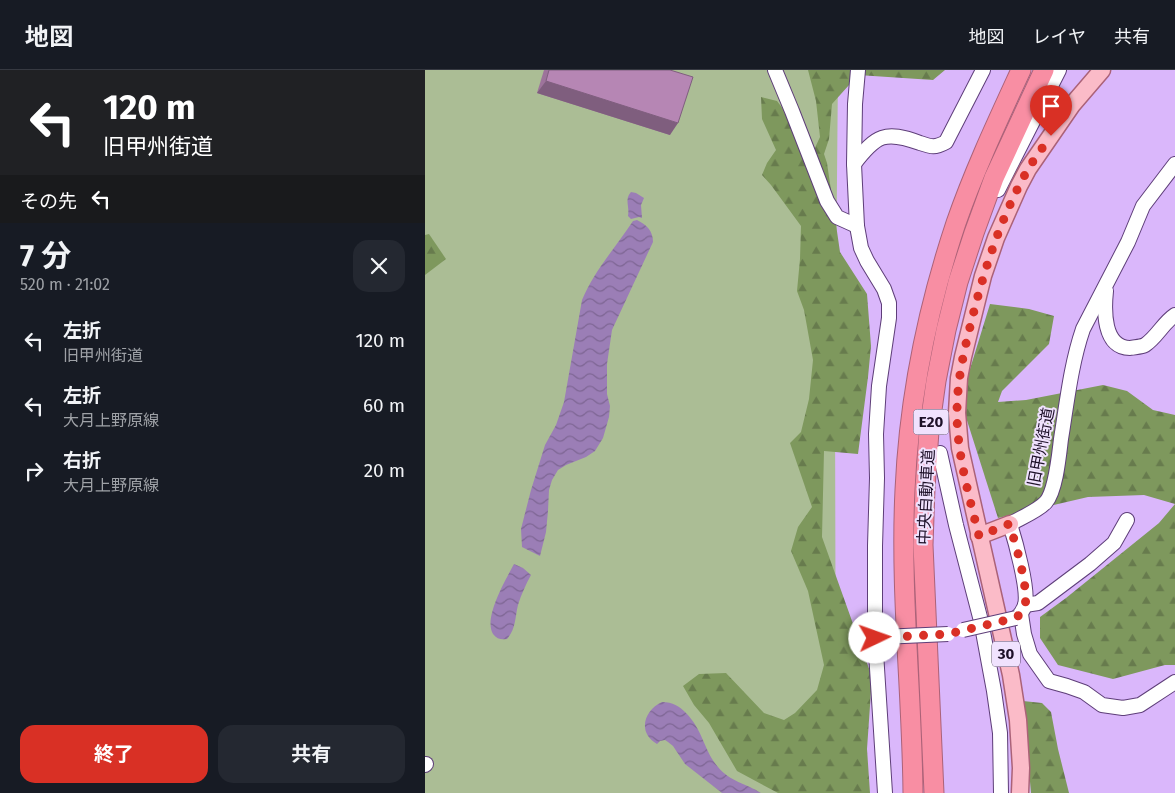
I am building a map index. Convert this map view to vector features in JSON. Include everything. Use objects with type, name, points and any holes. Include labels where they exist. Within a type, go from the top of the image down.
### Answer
[{"type":"highway","points":[[957,222],[1007,70]]},
{"type":"highway","name":"中央自動車道","points":[[913,793],[913,752],[903,548],[905,489],[917,374],[928,321],[957,222],[985,151],[1021,70]]},
{"type":"highway","name":"中央自動車道","points":[[934,793],[923,545],[929,430],[936,380],[946,330],[974,232],[994,178],[1043,70]]},
{"type":"main road","name":"30","points":[[1020,793],[1021,768],[1014,693],[963,464],[958,431],[959,378],[983,276],[996,238],[1011,204],[1028,169],[1072,105],[1102,70]]},
{"type":"main road","points":[[979,536],[1009,524]]},
{"type":"street","points":[[775,70],[827,201],[837,218],[857,226]]},
{"type":"street","points":[[858,70],[855,104],[854,164],[857,226],[861,248],[884,289],[889,303],[889,318],[879,386],[876,434],[875,546],[885,793]]},
{"type":"street","points":[[854,164],[865,150],[874,142],[884,137],[906,138],[931,147],[939,146],[946,142],[983,70]]},
{"type":"street","points":[[962,270],[999,187],[1059,70]]},
{"type":"street","name":"旧甲州街道","points":[[1009,524],[1041,506],[1049,497],[1055,478],[1070,382],[1083,329],[1143,206],[1175,164]]},
{"type":"street","points":[[1106,285],[1106,319],[1112,339],[1120,346],[1132,348],[1145,345],[1175,315]]},
{"type":"street","points":[[940,453],[958,535],[981,621],[994,691],[1000,733],[1001,793]]},
{"type":"street","points":[[878,637],[948,634],[1020,612],[1038,603],[1090,564],[1114,543],[1127,520]]},
{"type":"street","points":[[1009,524],[1014,538],[1025,592],[1020,612],[1024,634],[1030,654],[1049,681],[1084,692],[1102,705],[1123,708],[1140,705],[1175,682]]},
{"type":"green space","points":[[425,70],[838,70],[835,399],[836,793],[425,793]]},
{"type":"green space","points":[[808,70],[945,70],[933,80],[858,75],[832,104],[829,139],[824,154],[827,163],[840,252],[867,294],[871,346],[858,454],[824,451],[822,537],[872,677],[867,749],[870,793],[778,793],[737,771],[709,723],[694,705],[683,686],[699,674],[726,673],[764,713],[784,720],[795,713],[817,690],[824,665],[808,591],[791,551],[798,527],[812,507],[790,443],[801,432],[809,399],[813,360],[804,310],[797,291],[801,226],[762,175],[767,163],[776,150],[762,119],[761,97],[777,101],[814,150],[820,137],[816,101]]},
{"type":"green space","points":[[429,234],[446,259],[425,275],[425,235]]},
{"type":"green space","points":[[990,304],[1029,309],[1054,316],[1049,344],[1002,391],[998,402],[1026,400],[1103,385],[1127,391],[1153,410],[1175,415],[1175,504],[1144,495],[1088,497],[998,518],[964,411],[966,382]]},
{"type":"green space","points":[[1175,504],[1175,665],[1165,665],[1113,679],[1058,665],[1040,638],[1040,617],[1159,523]]},
{"type":"green space","points":[[1023,701],[1042,703],[1051,712],[1069,793],[1031,793]]},
{"type":"water","points":[[631,192],[644,198],[641,205],[642,218],[631,219],[628,216],[628,197]]},
{"type":"water","points":[[637,220],[649,229],[653,242],[612,330],[607,364],[607,394],[610,406],[603,438],[595,451],[558,470],[552,480],[549,490],[546,532],[540,556],[522,547],[521,529],[545,445],[556,425],[564,402],[582,300],[599,269],[633,221]]},
{"type":"water","points":[[514,564],[523,568],[531,575],[519,601],[512,631],[507,639],[501,639],[493,634],[491,618],[497,599]]},
{"type":"water","points":[[662,702],[678,706],[692,720],[713,761],[722,772],[761,793],[722,793],[685,764],[673,746],[668,742],[665,740],[657,744],[651,739],[647,734],[645,722],[651,710]]},
{"type":"building","points":[[549,70],[670,70],[693,77],[678,123],[546,81]]},
{"type":"route","points":[[875,638],[948,634],[1015,618],[1021,614],[1025,605],[1025,592],[1014,538],[1009,524],[979,536],[960,448],[957,397],[959,378],[973,313],[996,238],[1028,169],[1051,136]]}]
